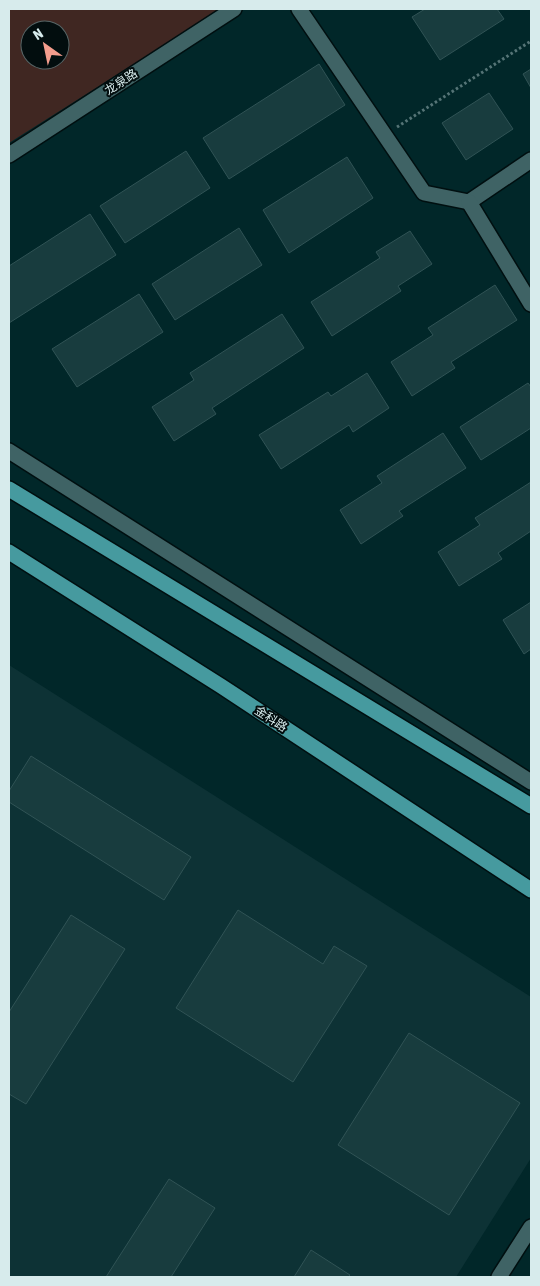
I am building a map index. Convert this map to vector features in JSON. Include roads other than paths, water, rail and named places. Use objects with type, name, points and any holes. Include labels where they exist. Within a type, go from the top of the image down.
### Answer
[{"type":"main road","points":[[9,489],[531,806]]},
{"type":"main road","name":"金科路","points":[[9,552],[221,686],[531,890]]},
{"type":"street","name":"龙泉路","points":[[9,155],[234,9]]},
{"type":"street","points":[[299,9],[424,193],[469,202],[531,160]]},
{"type":"street","points":[[469,202],[531,304]]},
{"type":"street","points":[[9,451],[531,782]]},
{"type":"street","points":[[499,1277],[531,1227]]}]
